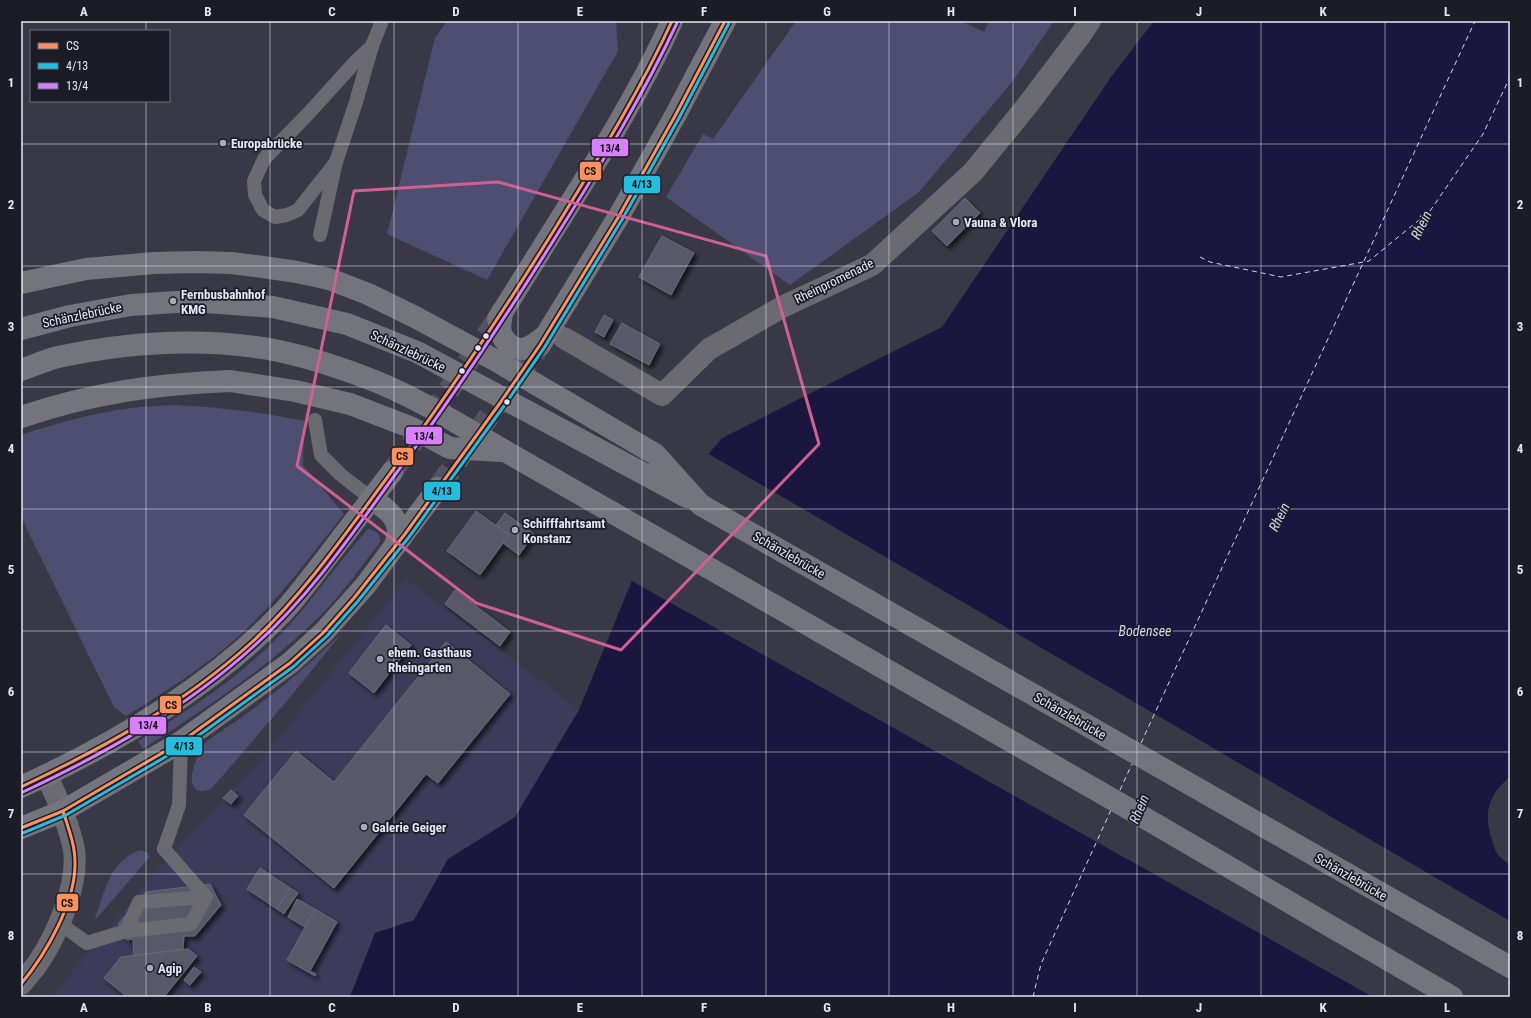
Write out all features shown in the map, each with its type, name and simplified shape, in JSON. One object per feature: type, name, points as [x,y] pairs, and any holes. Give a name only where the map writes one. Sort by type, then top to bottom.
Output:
[{"type":"main road","points":[[672,21],[657,56],[628,109],[553,232],[500,315],[500,328],[505,341],[512,347],[522,349],[550,340],[676,116],[721,24]]},
{"type":"main road","points":[[21,283],[86,269],[154,263],[196,262],[263,266],[329,279],[368,294],[414,316],[493,359],[655,454],[701,505]]},
{"type":"main road","name":"Schänzlebrücke","points":[[21,329],[70,316],[131,305],[192,301],[273,307],[347,324],[417,352],[701,505],[1510,966]]},
{"type":"main road","points":[[21,370],[57,358],[134,345],[195,342],[257,347],[317,360],[368,378],[424,405],[505,451],[1131,810],[1452,997]]},
{"type":"main road","points":[[21,417],[89,398],[125,390],[181,383],[230,381],[295,391],[350,404],[410,427],[450,448],[505,451]]},
{"type":"main road","points":[[21,787],[46,776],[124,734],[173,703],[220,670],[283,612],[392,472]]},
{"type":"main road","points":[[21,828],[63,811],[181,742],[290,664],[323,633],[349,604],[438,488]]},
{"type":"main road","points":[[372,499],[387,510],[395,520],[398,529],[395,546]]},
{"type":"street","name":"Rheinpromenade","points":[[550,340],[662,395],[709,349],[784,306],[872,265],[973,172],[1026,107],[1090,21]]},
{"type":"street","points":[[21,984],[38,963],[59,923],[73,882],[75,864],[74,850],[63,811],[46,776]]},
{"type":"lane","points":[[320,235],[336,162],[356,102],[372,46],[382,21]]},
{"type":"lane","points":[[336,162],[298,210],[288,215],[275,217],[263,210],[255,195],[254,181],[264,159],[308,114],[347,69],[372,46]]},
{"type":"lane","points":[[315,420],[321,455],[340,475],[372,499]]},
{"type":"lane","points":[[181,742],[179,805],[164,849],[206,897]]},
{"type":"lane","points":[[59,923],[87,943],[126,931],[191,924],[206,897]]},
{"type":"lane","points":[[126,931],[139,902],[206,897]]},
{"type":"highlighted area","points":[[498,182],[766,256],[819,444],[621,650],[476,603],[297,466],[354,191]]},
{"type":"shaded area","points":[[447,21],[616,21],[618,51],[487,280],[387,234],[435,38]]},
{"type":"shaded area","points":[[796,21],[961,21],[984,32],[989,21],[1054,21],[1012,82],[919,192],[790,285],[666,197],[703,134],[713,139]]},
{"type":"shaded area","points":[[174,405],[239,410],[304,421],[303,465],[344,514],[280,593],[238,637],[212,659],[184,679],[126,716],[114,707],[21,517],[21,435],[62,423],[117,410],[136,407]]},
{"type":"shaded area","points":[[368,529],[377,533],[380,537],[380,542],[344,589],[321,615],[280,653],[258,670],[213,703],[143,749],[138,741],[196,704],[250,664],[267,648],[316,594],[346,554]]},
{"type":"shaded area","points":[[406,579],[579,710],[515,817],[448,859],[414,920],[375,933],[350,997],[51,997],[159,868],[259,763]]},
{"type":"shaded area","points":[[342,633],[287,701],[213,787],[204,791],[195,789],[192,782],[192,773],[198,756],[206,742],[276,691]]},
{"type":"shaded area","points":[[141,850],[148,853],[149,858],[96,919],[95,918],[106,887],[115,869],[131,854]]},
{"type":"water","name":"Bodensee","points":[[1154,21],[1510,21],[1510,777],[1497,790],[1492,798],[1489,806],[1488,822],[1489,831],[1498,855],[1510,865],[1510,942],[1496,997],[350,997],[375,933],[414,920],[448,859],[515,817],[579,710],[660,512],[722,438],[942,327],[1111,77]]},
{"type":"pier","points":[[707,453],[1510,921],[1510,950],[1498,997],[1373,997],[630,580],[659,511]]},
{"type":"building","name":"Vauna & Vlora","points":[[965,198],[980,213],[947,246],[932,231]]},
{"type":"building","points":[[662,236],[694,253],[671,295],[639,277]]},
{"type":"building","points":[[604,315],[613,320],[604,337],[595,332]]},
{"type":"building","points":[[622,323],[660,344],[649,365],[610,344]]},
{"type":"building","name":"Schifffahrtsamt Konstanz","points":[[476,511],[509,535],[480,575],[447,551]]},
{"type":"building","name":"Schifffahrtsamt Konstanz","points":[[505,513],[534,534],[519,555],[503,543],[509,535],[496,525]]},
{"type":"building","points":[[455,590],[510,632],[500,646],[445,604]]},
{"type":"building","name":"ehem. Gasthaus Rheingarten","points":[[386,625],[411,645],[374,693],[349,673]]},
{"type":"building","points":[[446,642],[510,694],[438,783],[426,774],[334,888],[244,815],[296,751],[334,782]]},
{"type":"building","points":[[231,790],[238,796],[231,804],[223,798]]},
{"type":"building","points":[[260,868],[290,888],[277,909],[247,889]]},
{"type":"building","points":[[210,884],[221,905],[195,936],[184,936],[183,949],[134,956],[133,939],[127,940],[118,924],[146,892]]},
{"type":"building","points":[[290,888],[298,893],[284,914],[277,909]]},
{"type":"building","points":[[297,899],[315,909],[305,927],[288,917]]},
{"type":"building","points":[[315,909],[337,922],[310,971],[316,974],[315,976],[287,960]]},
{"type":"building","name":"Agip","points":[[188,949],[197,956],[164,997],[127,997],[104,978],[121,957]]},
{"type":"building","points":[[194,967],[201,972],[190,985],[184,980]]},
{"type":"ferry route","points":[[1141,743],[1475,21]]},
{"type":"ferry route","points":[[1200,257],[1210,262],[1281,277],[1369,261],[1430,211],[1483,134],[1510,77]]},
{"type":"ferry route","points":[[1120,790],[1132,764]]},
{"type":"ferry route","points":[[1033,997],[1041,964],[1111,810]]},
{"type":"tunnel","points":[[392,472],[498,319]]},
{"type":"tunnel","points":[[438,488],[540,345]]},
{"type":"transit line","name":"CS","points":[[21,787],[82,757],[171,705],[199,685],[252,642],[307,583],[411,445],[454,384],[516,290],[617,126],[646,74],[672,21]]},
{"type":"transit line","name":"CS","points":[[21,828],[63,811],[181,742],[290,663],[323,633],[354,598],[405,534],[540,345],[619,216],[675,116],[725,21]]},
{"type":"transit line","name":"13/4","points":[[23,792],[115,745],[144,728],[201,689],[254,646],[274,627],[328,566],[458,387],[499,325],[607,154],[664,50],[677,23]]},
{"type":"transit line","name":"4/13","points":[[23,833],[66,815],[184,746],[293,667],[327,636],[358,601],[409,537],[544,348],[623,218],[679,118],[729,23]]},
{"type":"transit line","name":"CS","points":[[21,984],[31,972],[58,927],[70,894],[74,877],[75,856],[71,836],[63,811]]},
{"type":"place","name":"Europabrücke","points":[[223,143]]},
{"type":"place","name":"Vauna & Vlora","points":[[956,222]]},
{"type":"place","name":"Fernbusbahnhof KMG","points":[[173,301]]},
{"type":"place","name":"Schifffahrtsamt Konstanz","points":[[515,530]]},
{"type":"place","name":"ehem. Gasthaus Rheingarten","points":[[380,659]]},
{"type":"place","name":"Galerie Geiger","points":[[364,827]]},
{"type":"place","name":"Agip","points":[[150,968]]},
{"type":"water label","name":"Rhein","points":[[1421,225]]},
{"type":"water label","name":"Rhein","points":[[1279,517]]},
{"type":"water label","name":"Rhein","points":[[1139,809]]}]
